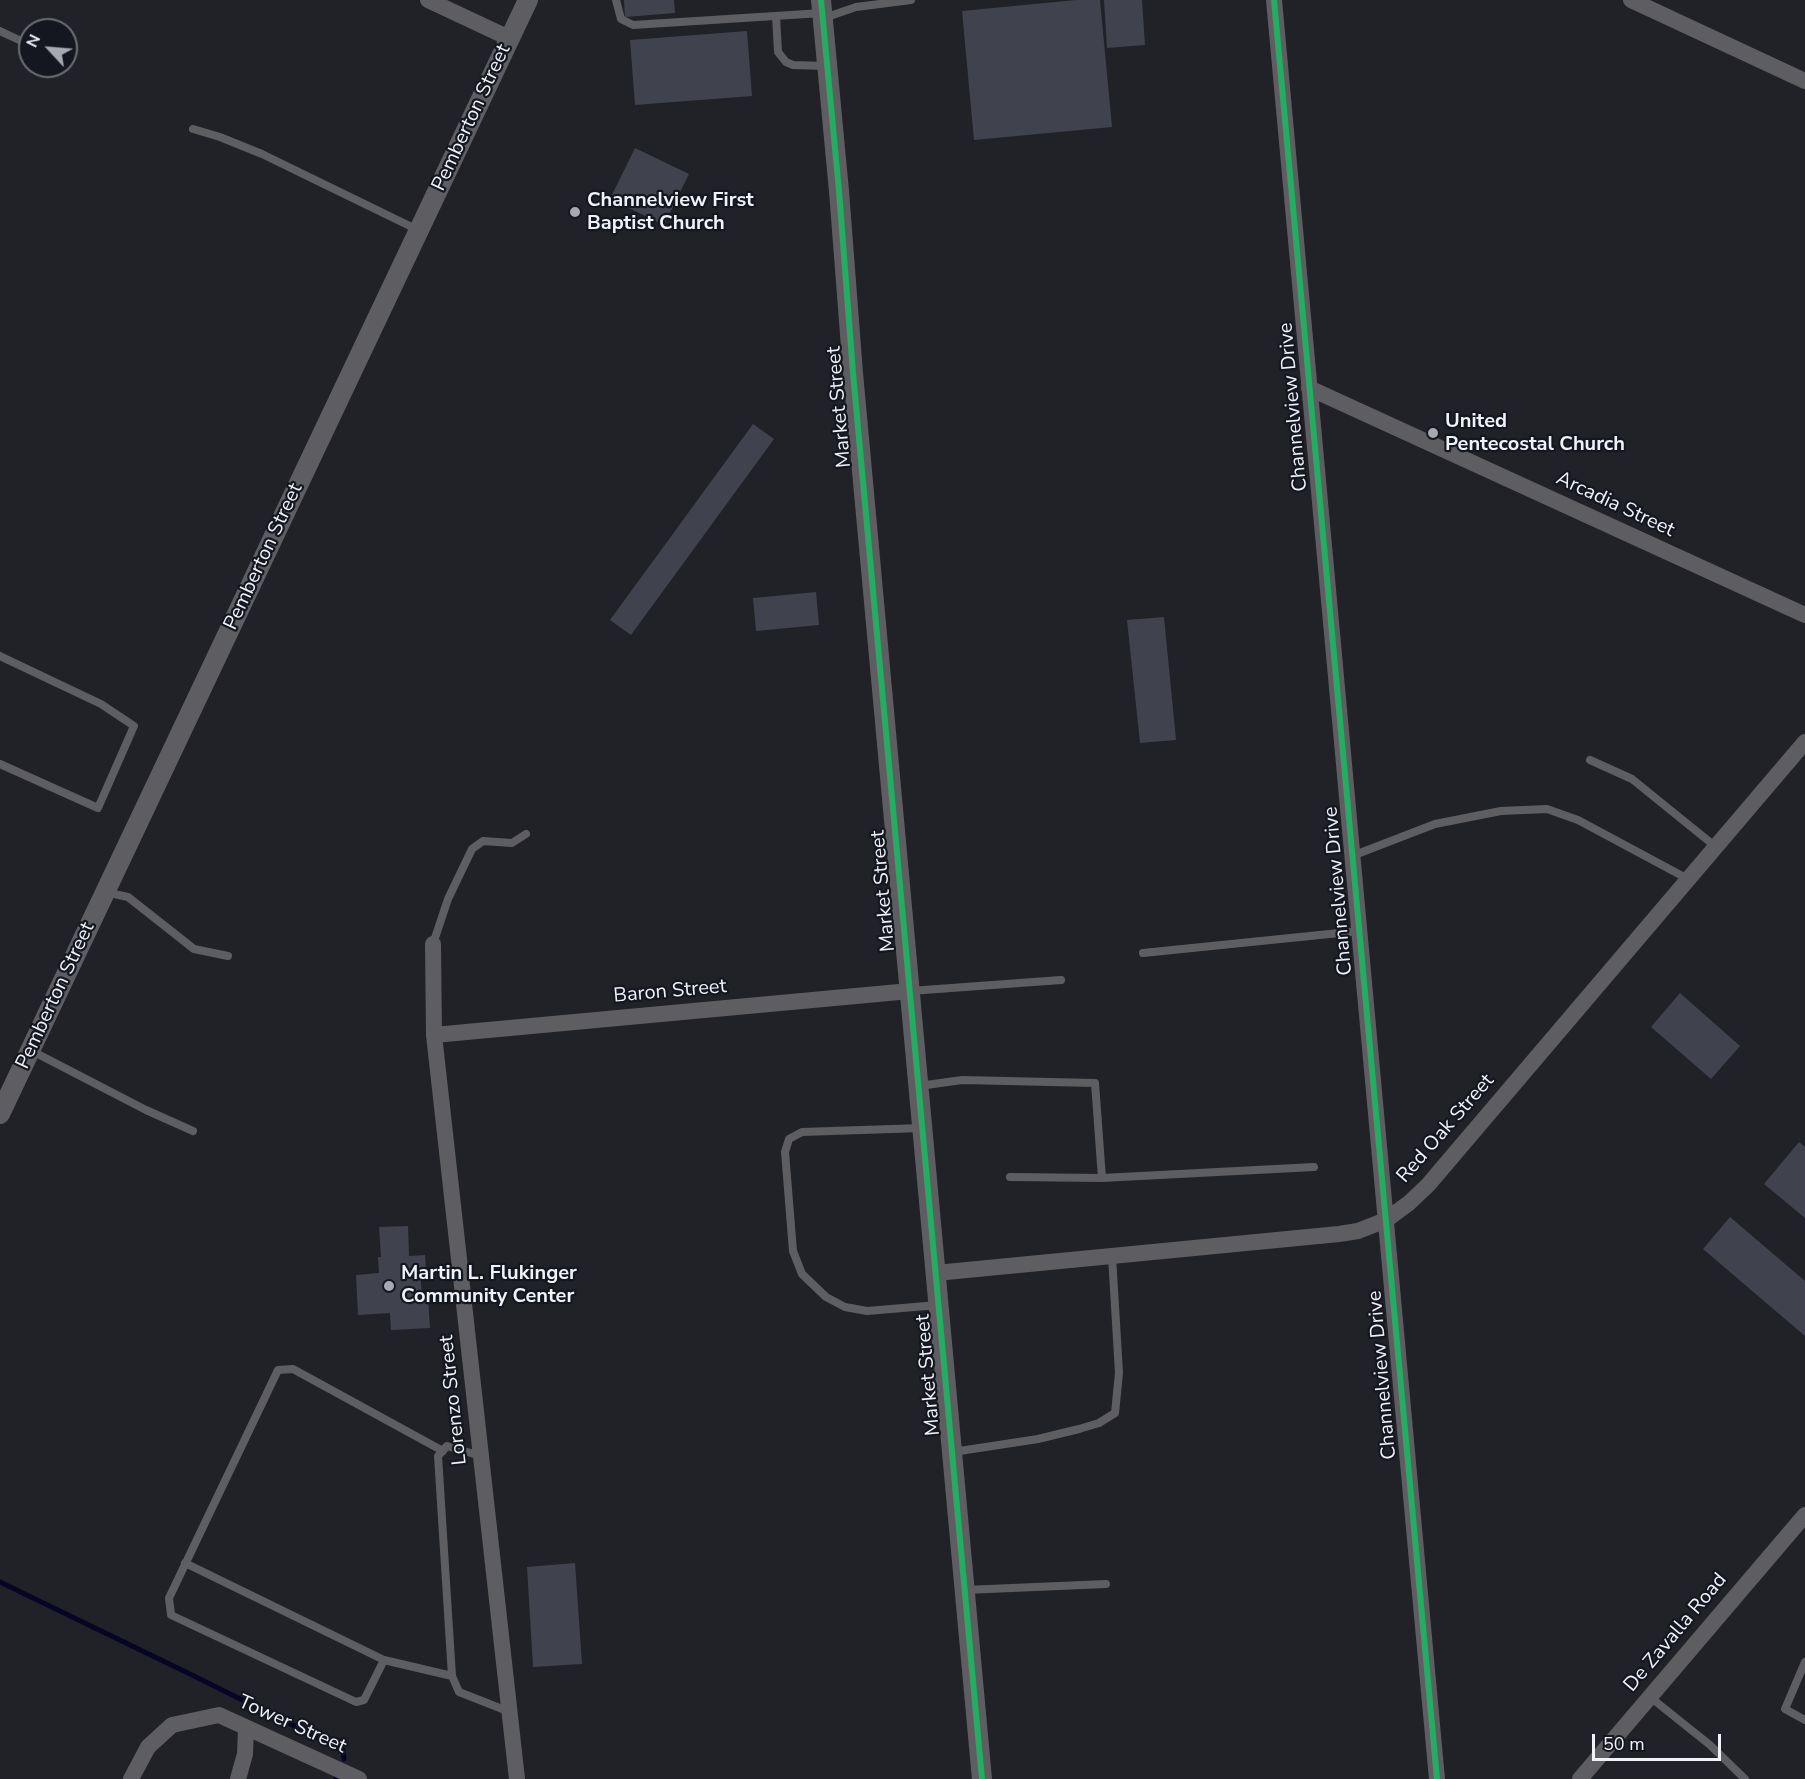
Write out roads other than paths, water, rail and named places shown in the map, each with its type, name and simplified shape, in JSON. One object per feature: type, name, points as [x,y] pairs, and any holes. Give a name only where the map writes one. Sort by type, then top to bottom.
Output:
[{"type":"street","points":[[428,0],[509,38]]},
{"type":"street","name":"Pemberton Street","points":[[0,1114],[528,0]]},
{"type":"street","name":"Channelview Drive","points":[[1274,0],[1437,1779]]},
{"type":"street","points":[[1631,0],[1805,81]]},
{"type":"street","name":"Market Street","points":[[822,7],[982,1779]]},
{"type":"street","name":"Arcadia Street","points":[[1309,388],[1805,615]]},
{"type":"street","name":"Red Oak Street","points":[[936,1274],[1339,1234],[1386,1220],[1428,1185],[1805,742]]},
{"type":"street","name":"Lorenzo Street","points":[[433,944],[434,1035],[517,1779]]},
{"type":"street","name":"Baron Street","points":[[434,1035],[910,991]]},
{"type":"street","name":"De Zavalla Road","points":[[1580,1779],[1805,1515]]},
{"type":"street","name":"Tower Street","points":[[131,1779],[148,1747],[172,1725],[219,1715],[359,1779]]},
{"type":"street","points":[[238,1779],[245,1754],[246,1728]]},
{"type":"lane","points":[[616,0],[621,19],[633,26],[776,16],[822,7],[856,7],[911,0]]},
{"type":"lane","points":[[776,16],[778,52],[786,62],[793,65],[827,66]]},
{"type":"lane","points":[[0,31],[18,39]]},
{"type":"lane","points":[[193,129],[262,154],[418,231]]},
{"type":"lane","points":[[0,656],[101,704],[134,726],[98,808],[0,764]]},
{"type":"lane","points":[[1590,760],[1632,780],[1716,846]]},
{"type":"lane","points":[[1352,856],[1435,824],[1501,811],[1547,809],[1578,820],[1688,879]]},
{"type":"lane","points":[[433,944],[448,899],[472,849],[483,841],[512,843],[526,834]]},
{"type":"lane","points":[[105,892],[128,897],[194,949],[228,956]]},
{"type":"lane","points":[[1143,953],[1359,931]]},
{"type":"lane","points":[[910,991],[1061,980]]},
{"type":"lane","points":[[30,1050],[146,1110],[193,1131]]},
{"type":"lane","points":[[919,1086],[962,1080],[1095,1083],[1102,1178]]},
{"type":"lane","points":[[922,1128],[802,1132],[789,1139],[785,1152],[793,1251],[802,1274],[826,1297],[845,1306],[867,1311],[939,1305]]},
{"type":"lane","points":[[1010,1177],[1102,1178],[1314,1167]]},
{"type":"lane","points":[[952,1452],[1038,1439],[1099,1423],[1115,1413],[1119,1373],[1112,1256]]},
{"type":"lane","points":[[384,1660],[364,1700],[356,1702],[171,1615],[169,1598],[278,1370],[293,1369],[442,1451]]},
{"type":"lane","points":[[481,1456],[447,1446],[438,1456],[452,1676],[459,1692],[510,1713]]},
{"type":"lane","points":[[185,1563],[384,1660],[452,1676]]},
{"type":"lane","points":[[965,1590],[1106,1584]]},
{"type":"lane","points":[[1805,1662],[1785,1709],[1805,1720]]},
{"type":"lane","points":[[1650,1697],[1710,1745],[1745,1779]]},
{"type":"waterway","points":[[0,1582],[343,1750],[344,1759]]},
{"type":"place","name":"Channelview First Baptist Church","points":[[575,212]]},
{"type":"place","name":"United Pentecostal Church","points":[[1433,433]]},
{"type":"place","name":"Martin L. Flukinger Community Center","points":[[389,1286]]}]
